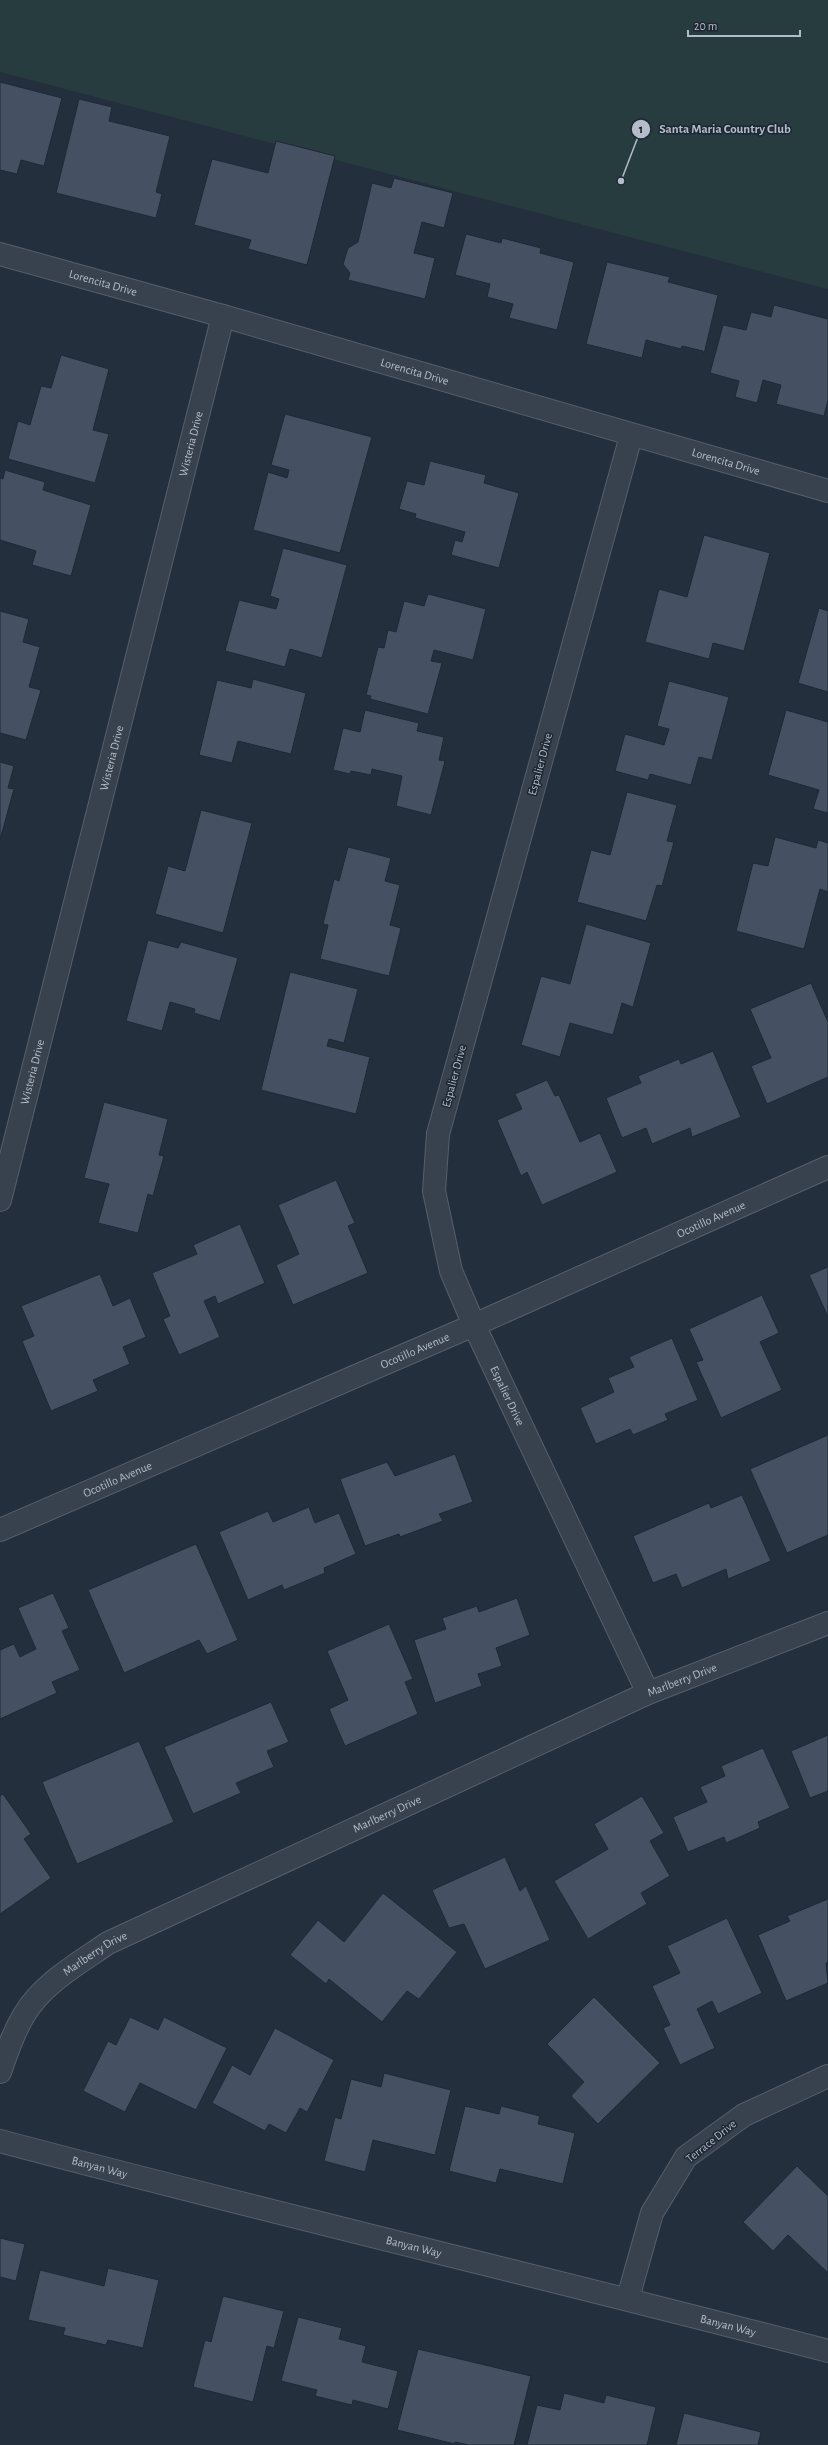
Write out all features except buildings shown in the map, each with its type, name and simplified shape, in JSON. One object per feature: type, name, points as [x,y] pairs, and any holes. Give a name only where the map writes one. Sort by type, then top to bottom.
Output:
[{"type":"street","name":"Lorencita Drive","points":[[0,254],[223,316],[631,436],[828,491]]},
{"type":"street","name":"Wisteria Drive","points":[[0,1200],[223,316]]},
{"type":"street","name":"Espalier Drive","points":[[631,436],[438,1134],[434,1191],[451,1271],[474,1325],[648,1693]]},
{"type":"street","name":"Ocotillo Avenue","points":[[0,1530],[474,1325],[828,1167]]},
{"type":"street","name":"Marlberry Drive","points":[[0,2072],[9,2044],[25,2014],[51,1984],[108,1943],[648,1693],[828,1623]]},
{"type":"street","name":"Terrace Drive","points":[[628,2298],[652,2213],[686,2157],[744,2115],[828,2076]]},
{"type":"street","name":"Banyan Way","points":[[0,2141],[226,2201],[628,2298],[828,2351]]},
{"type":"green space","points":[[0,0],[828,0],[828,289],[0,72]]},
{"type":"place","name":"Santa Maria Country Club","points":[[621,181]]}]
